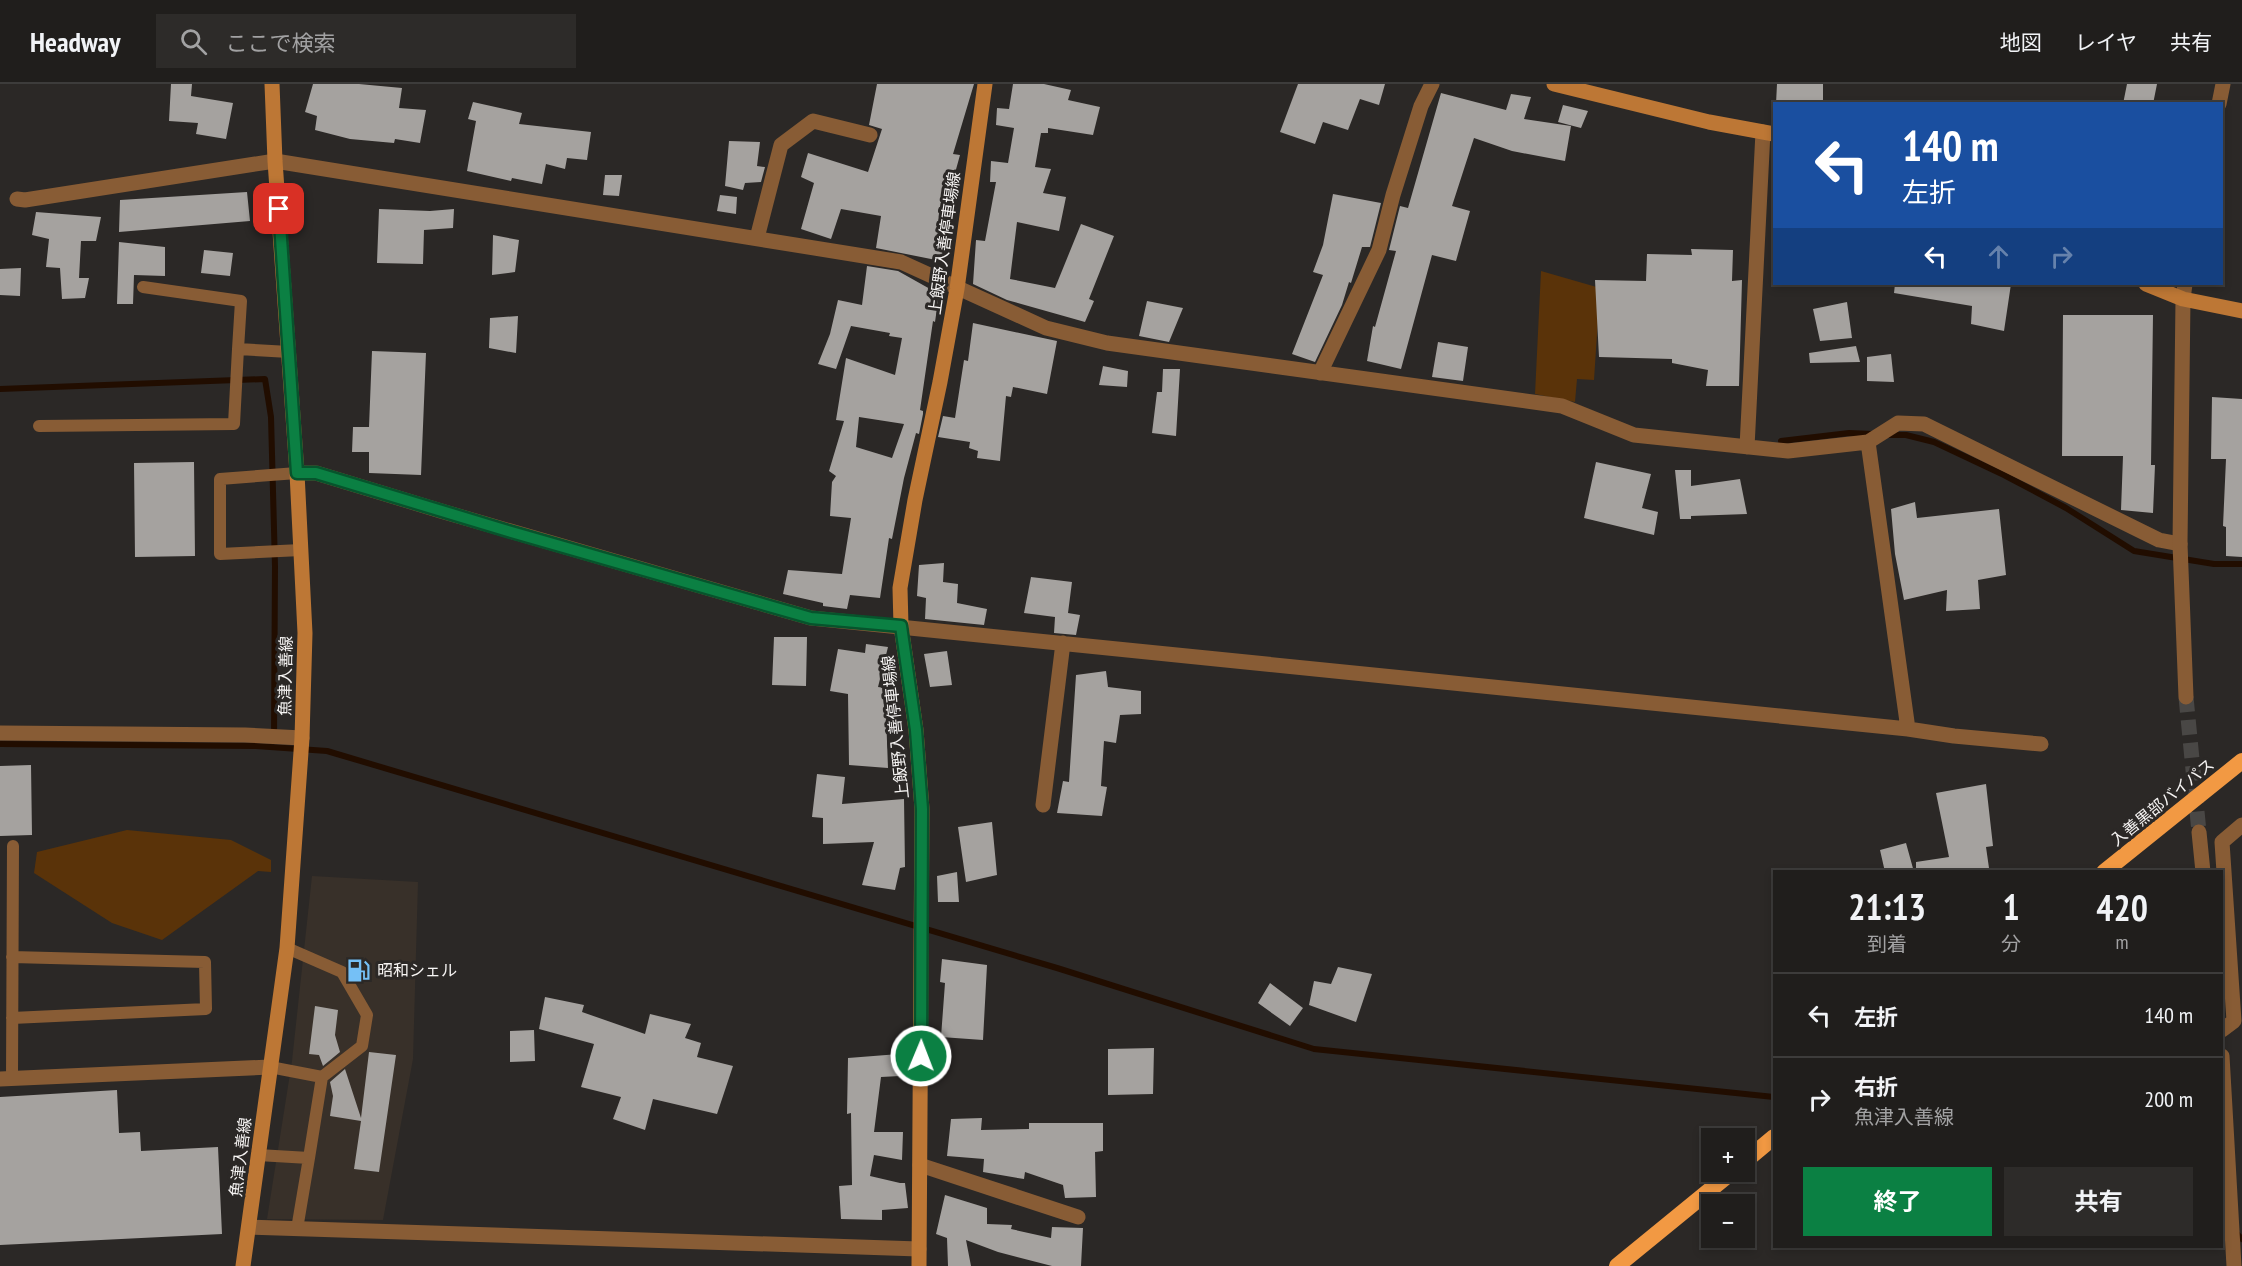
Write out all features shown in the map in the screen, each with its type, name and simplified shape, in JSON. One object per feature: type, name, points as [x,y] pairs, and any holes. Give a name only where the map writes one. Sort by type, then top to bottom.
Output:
[{"type":"highway","name":"入善黒部バイパス","points":[[2106,870],[2242,761]]},
{"type":"highway","points":[[1755,1153],[1773,1138]]},
{"type":"highway","points":[[1617,1266],[1720,1182]]},
{"type":"main road","name":"魚津入善線","points":[[243,1266],[287,948],[302,738],[305,633],[272,84]]},
{"type":"main road","name":"上飯野入善停車場線","points":[[919,1266],[922,809],[916,730],[901,626],[900,588],[957,289],[985,84]]},
{"type":"main road","points":[[1554,84],[1709,122],[1769,133]]},
{"type":"main road","points":[[2151,285],[2184,291],[2242,311]]},
{"type":"street","points":[[1320,373],[1379,249],[1421,106],[1432,84]]},
{"type":"street","points":[[2219,102],[2223,84]]},
{"type":"street","points":[[757,238],[781,145],[813,121],[870,135]]},
{"type":"street","points":[[1747,447],[1769,133]]},
{"type":"street","points":[[17,199],[25,200],[275,161],[901,262],[1046,328],[1107,343],[1562,406],[1634,435],[1788,451],[1868,442],[1898,423],[1924,424],[2159,540],[2180,544]]},
{"type":"street","points":[[2184,291],[2180,544],[2186,697]]},
{"type":"street","points":[[1868,442],[1908,729]]},
{"type":"street","points":[[297,473],[316,473],[811,618],[2041,744]]},
{"type":"street","points":[[1042,805],[1063,643]]},
{"type":"street","points":[[0,734],[245,735],[302,738]]},
{"type":"street","points":[[2223,1029],[2235,1021],[2222,842],[2242,825]]},
{"type":"street","points":[[2199,832],[2203,870]]},
{"type":"street","points":[[6,1078],[270,1067]]},
{"type":"street","points":[[2223,1074],[2234,1266]]},
{"type":"street","points":[[920,1165],[1078,1217]]},
{"type":"street","points":[[249,1227],[919,1249]]},
{"type":"lane","points":[[39,426],[234,424],[241,301],[143,287]]},
{"type":"lane","points":[[238,349],[289,352]]},
{"type":"lane","points":[[297,473],[220,478],[220,555],[301,550]]},
{"type":"lane","points":[[6,1078],[12,1017],[13,846]]},
{"type":"lane","points":[[287,948],[342,972],[367,1015],[362,1047],[322,1077],[297,1229]]},
{"type":"lane","points":[[12,957],[205,962],[206,1009],[12,1017]]},
{"type":"lane","points":[[270,1067],[322,1077]]},
{"type":"lane","points":[[258,1155],[309,1158]]},
{"type":"shaded area","points":[[1541,271],[1600,288],[1594,380],[1577,379],[1575,402],[1535,394]]},
{"type":"shaded area","points":[[127,830],[231,840],[271,860],[271,872],[258,871],[162,940],[112,923],[34,873],[37,852]]},
{"type":"shaded area","name":"昭和シェル","points":[[312,876],[418,882],[413,1059],[383,1220],[267,1219],[292,1061]]},
{"type":"building","points":[[171,84],[192,84],[191,96],[233,103],[226,139],[196,134],[198,123],[169,121]]},
{"type":"building","points":[[313,84],[359,84],[402,88],[399,108],[426,110],[420,143],[395,139],[394,143],[350,139],[315,130],[317,116],[305,112]]},
{"type":"building","points":[[877,84],[974,84],[953,154],[960,155],[947,202],[952,203],[941,261],[876,248],[881,216],[841,209],[831,239],[801,229],[814,183],[801,177],[808,153],[868,172],[882,129],[869,125]]},
{"type":"building","points":[[1013,84],[1044,84],[1071,90],[1068,100],[1100,107],[1093,135],[1048,128],[1048,133],[1041,133],[1035,167],[1051,169],[1043,193],[1066,197],[1059,231],[1017,222],[1010,279],[1055,288],[1081,224],[1114,236],[1089,299],[1094,301],[1085,322],[1007,300],[973,284],[976,240],[985,241],[996,182],[990,182],[991,161],[1008,163],[1014,128],[996,125],[997,108],[1009,109]]},
{"type":"building","points":[[1298,84],[1385,84],[1379,105],[1360,99],[1348,130],[1323,122],[1315,144],[1280,132]]},
{"type":"building","points":[[1777,84],[1823,84],[1823,102],[1776,102]]},
{"type":"building","points":[[2127,84],[2157,84],[2153,102],[2123,102]]},
{"type":"building","points":[[1441,93],[1506,110],[1511,94],[1531,97],[1524,119],[1571,126],[1565,161],[1512,151],[1474,138],[1452,206],[1470,211],[1456,261],[1432,255],[1401,369],[1367,361],[1373,326],[1375,327],[1396,251],[1389,250],[1400,206],[1408,208]]},
{"type":"building","points":[[473,102],[522,113],[519,124],[591,132],[587,160],[567,158],[565,169],[546,164],[542,184],[512,178],[511,181],[467,171],[476,121],[468,119]]},
{"type":"building","points":[[1563,105],[1588,111],[1581,128],[1558,122]]},
{"type":"building","points":[[729,141],[760,142],[757,166],[765,167],[761,182],[745,183],[743,190],[725,186]]},
{"type":"building","points":[[605,175],[622,175],[619,196],[603,195]]},
{"type":"building","points":[[247,192],[250,221],[119,232],[120,200]]},
{"type":"building","points":[[1333,194],[1381,203],[1370,247],[1362,247],[1351,283],[1349,282],[1342,305],[1315,362],[1292,354],[1323,275],[1313,272],[1323,245]]},
{"type":"building","points":[[720,195],[737,197],[736,214],[717,211]]},
{"type":"building","points":[[379,209],[430,211],[454,209],[453,228],[424,230],[423,264],[377,263]]},
{"type":"building","points":[[36,212],[101,217],[96,241],[81,241],[79,278],[89,278],[85,298],[62,299],[60,268],[46,267],[49,239],[32,235]]},
{"type":"building","points":[[493,235],[519,240],[515,272],[492,275]]},
{"type":"building","points":[[119,242],[165,247],[165,276],[134,275],[133,304],[117,304]]},
{"type":"building","points":[[1691,249],[1733,250],[1732,281],[1742,280],[1739,386],[1706,386],[1708,370],[1672,363],[1672,359],[1599,357],[1595,280],[1646,281],[1647,254],[1692,255]]},
{"type":"building","points":[[204,250],[233,253],[230,276],[201,273]]},
{"type":"building","points":[[867,266],[898,271],[939,294],[920,410],[923,414],[919,434],[916,433],[904,478],[892,539],[889,538],[880,598],[850,595],[847,609],[823,606],[823,603],[783,594],[788,570],[842,574],[851,518],[830,516],[832,482],[836,476],[829,471],[844,421],[836,420],[846,358],[895,375],[902,338],[889,336],[890,333],[851,326],[836,369],[818,364],[830,334],[838,300],[862,305]],"holes":[[[859,417],[904,424],[892,458],[856,447]]]},
{"type":"building","points":[[21,268],[20,296],[0,295],[0,269]]},
{"type":"building","points":[[1895,285],[2011,285],[2004,331],[1971,324],[1972,306],[1894,293]]},
{"type":"building","points":[[1147,301],[1183,308],[1169,342],[1139,336]]},
{"type":"building","points":[[1847,302],[1852,338],[1820,341],[1813,309]]},
{"type":"building","points":[[2063,315],[2153,315],[2151,465],[2155,465],[2153,513],[2121,510],[2123,456],[2062,456]]},
{"type":"building","points":[[518,316],[516,353],[489,348],[490,318]]},
{"type":"building","points":[[973,323],[1057,341],[1047,394],[1013,387],[1011,397],[1006,396],[1000,461],[977,458],[978,451],[969,448],[970,442],[938,437],[943,416],[955,418],[964,360],[968,361]]},
{"type":"building","points":[[1438,342],[1468,347],[1463,381],[1432,377]]},
{"type":"building","points":[[1856,346],[1860,362],[1810,363],[1809,353]]},
{"type":"building","points":[[372,351],[426,353],[421,475],[369,473],[369,452],[352,452],[353,427],[369,427]]},
{"type":"building","points":[[1891,354],[1894,382],[1867,381],[1867,357]]},
{"type":"building","points":[[1103,366],[1128,371],[1127,387],[1099,385]]},
{"type":"building","points":[[1163,369],[1180,369],[1176,436],[1152,433],[1157,392],[1162,392]]},
{"type":"building","points":[[2212,397],[2242,399],[2242,557],[2226,556],[2226,527],[2223,526],[2226,459],[2211,459]]},
{"type":"building","points":[[194,462],[195,556],[135,557],[134,463]]},
{"type":"building","points":[[1596,462],[1651,474],[1642,508],[1658,512],[1654,535],[1584,518]]},
{"type":"building","points":[[1675,470],[1691,470],[1691,486],[1740,479],[1747,514],[1691,516],[1691,519],[1680,519]]},
{"type":"building","points":[[1915,502],[1917,518],[1999,509],[2006,575],[1978,580],[1980,609],[1946,611],[1947,590],[1904,600],[1895,554],[1891,509]]},
{"type":"building","points":[[944,563],[943,582],[958,584],[957,603],[987,609],[984,625],[925,619],[926,598],[917,596],[919,565]]},
{"type":"building","points":[[1031,577],[1072,582],[1068,613],[1080,615],[1076,635],[1054,633],[1055,617],[1024,613]]},
{"type":"building","points":[[774,637],[807,637],[806,686],[772,685]]},
{"type":"building","points":[[866,644],[888,647],[878,687],[885,688],[888,768],[849,765],[848,694],[830,691],[838,649],[865,653]]},
{"type":"building","points":[[947,651],[952,685],[930,687],[924,654]]},
{"type":"building","points":[[1106,671],[1108,687],[1141,691],[1141,714],[1120,715],[1116,743],[1104,741],[1101,786],[1107,787],[1102,816],[1057,813],[1063,781],[1069,782],[1076,675]]},
{"type":"building","points":[[31,765],[32,835],[0,836],[0,766]]},
{"type":"building","points":[[817,774],[845,777],[842,804],[904,799],[905,867],[900,868],[895,890],[862,885],[874,842],[823,844],[823,818],[812,817]]},
{"type":"building","points":[[1986,784],[1993,846],[1986,847],[1989,868],[1916,870],[1916,862],[1949,857],[1936,793]]},
{"type":"building","points":[[992,822],[997,875],[966,882],[958,827]]},
{"type":"building","points":[[1906,843],[1913,870],[1885,870],[1880,850]]},
{"type":"building","points":[[957,872],[959,902],[938,902],[937,876]]},
{"type":"building","points":[[942,959],[987,965],[983,1040],[941,1037],[945,983],[940,982]]},
{"type":"building","points":[[1338,967],[1372,974],[1356,1022],[1309,1005],[1314,981],[1331,984]]},
{"type":"building","points":[[1270,983],[1303,1008],[1290,1026],[1258,1003]]},
{"type":"building","points":[[545,997],[584,1005],[582,1012],[645,1034],[650,1014],[691,1024],[685,1038],[701,1043],[697,1057],[733,1066],[717,1114],[653,1099],[645,1130],[613,1119],[621,1097],[581,1087],[594,1044],[539,1029]]},
{"type":"building","points":[[315,1006],[338,1010],[335,1035],[340,1052],[323,1066],[319,1055],[309,1054]]},
{"type":"building","points":[[534,1030],[535,1061],[510,1062],[510,1031]]},
{"type":"building","points":[[1154,1048],[1153,1094],[1108,1095],[1108,1049]]},
{"type":"building","points":[[369,1052],[396,1055],[379,1172],[354,1169],[361,1121],[330,1116],[333,1096],[330,1082],[345,1069],[361,1118]]},
{"type":"building","points":[[899,1054],[900,1076],[881,1077],[874,1132],[903,1132],[902,1160],[874,1155],[870,1176],[905,1183],[908,1208],[882,1210],[882,1220],[841,1219],[839,1186],[852,1185],[851,1113],[847,1114],[848,1058]]},
{"type":"building","points":[[117,1090],[119,1133],[140,1132],[141,1151],[218,1147],[222,1234],[0,1245],[0,1097]]},
{"type":"building","points":[[982,1118],[981,1130],[1029,1129],[1029,1123],[1103,1123],[1103,1151],[1095,1152],[1096,1197],[1065,1198],[1063,1185],[1025,1172],[1024,1179],[983,1172],[984,1159],[947,1156],[951,1119]]},
{"type":"building","points":[[945,1195],[987,1208],[987,1224],[1012,1225],[1011,1229],[1051,1238],[1052,1227],[1083,1228],[1081,1266],[1052,1266],[998,1252],[966,1240],[971,1266],[948,1266],[947,1238],[936,1234]]},
{"type":"waterway","points":[[0,389],[265,379],[271,417],[275,566],[274,737]]},
{"type":"waterway","points":[[1781,441],[1849,433],[1873,434]]},
{"type":"waterway","points":[[1886,435],[1906,435],[1934,442],[2066,508],[2134,551],[2214,564],[2242,564]]},
{"type":"waterway","points":[[0,744],[256,746],[327,751],[1057,968],[1314,1049],[1773,1097]]},
{"type":"waterway","points":[[2223,1221],[2242,1239]]},
{"type":"tunnel","points":[[2186,697],[2199,832]]},
{"type":"place","name":"昭和シェル","points":[[359,970]]},
{"type":"route","points":[[279,209],[297,473],[316,473],[441,512],[811,618],[901,626],[916,730],[922,809],[921,1056]]}]
